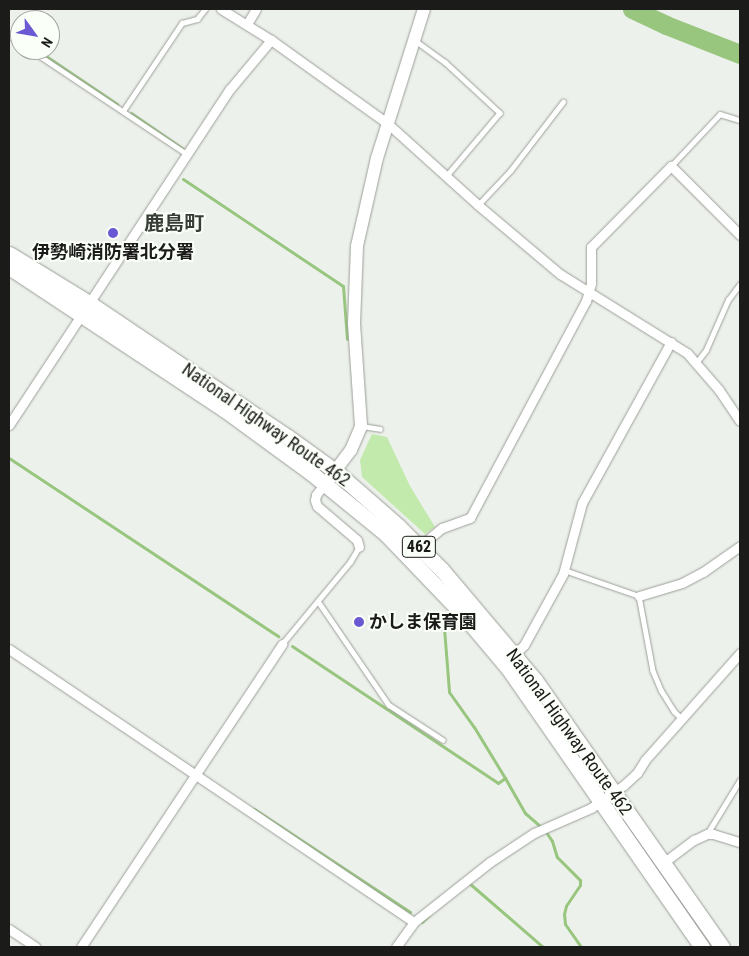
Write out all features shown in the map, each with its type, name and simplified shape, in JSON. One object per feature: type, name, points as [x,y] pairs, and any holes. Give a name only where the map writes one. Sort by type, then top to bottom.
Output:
[{"type":"highway","name":"National Highway Route 462","points":[[9,254],[325,483],[386,534],[459,610],[508,668],[600,803],[702,947]]},
{"type":"highway","name":"National Highway Route 462","points":[[9,267],[85,310],[335,471],[419,547],[541,687],[722,947]]},
{"type":"street","points":[[221,9],[271,40],[388,122],[478,205],[542,260],[589,292],[688,353],[720,390],[740,421]]},
{"type":"street","points":[[247,24],[256,9]]},
{"type":"street","points":[[359,547],[357,540],[317,506],[315,500],[316,495],[352,450],[361,426],[354,324],[355,268],[368,191],[424,9]]},
{"type":"street","points":[[9,425],[230,89],[271,40]]},
{"type":"street","points":[[419,547],[442,528],[470,518],[586,301],[589,292],[592,247],[671,166],[740,235]]},
{"type":"street","points":[[514,655],[524,645],[564,570],[582,502],[671,342]]},
{"type":"street","points":[[639,596],[682,583],[740,546]]},
{"type":"street","points":[[81,947],[282,644]]},
{"type":"street","points":[[9,649],[414,922]]},
{"type":"street","points":[[396,947],[414,922],[467,878],[525,838],[600,803],[614,793],[637,773],[645,760],[740,652]]},
{"type":"street","points":[[663,863],[706,834],[713,834],[740,842]]},
{"type":"street","points":[[9,929],[36,947]]},
{"type":"lane","points":[[123,111],[182,23],[197,19],[204,9]]},
{"type":"lane","points":[[413,40],[423,44],[445,62],[500,113],[447,176]]},
{"type":"lane","points":[[46,60],[187,154]]},
{"type":"lane","points":[[478,205],[510,171],[564,102]]},
{"type":"lane","points":[[671,166],[720,114],[740,120]]},
{"type":"lane","points":[[696,363],[706,350],[728,300],[740,284]]},
{"type":"lane","points":[[361,426],[380,429]]},
{"type":"lane","points":[[282,644],[356,554],[359,547]]},
{"type":"lane","points":[[564,570],[639,596],[653,671],[665,698],[674,712],[681,718]]},
{"type":"lane","points":[[318,601],[389,705],[443,740]]},
{"type":"lane","points":[[706,834],[740,780]]},
{"type":"green space","points":[[372,434],[387,437],[410,486],[435,527],[425,534],[362,477],[360,460]]},
{"type":"waterway","points":[[632,9],[666,25],[740,54]]},
{"type":"waterway","points":[[52,60],[117,104]]},
{"type":"waterway","points":[[131,113],[182,148]]},
{"type":"waterway","points":[[183,179],[343,286],[347,339]]},
{"type":"waterway","points":[[9,458],[278,636]]},
{"type":"waterway","points":[[443,615],[449,692],[474,727],[505,778]]},
{"type":"waterway","points":[[292,646],[498,783],[505,778],[525,813],[540,826]]},
{"type":"waterway","points":[[254,809],[410,912]]},
{"type":"waterway","points":[[546,832],[552,841],[557,857],[580,880],[580,885],[566,906],[564,914],[565,924],[581,947]]},
{"type":"waterway","points":[[469,883],[543,947]]},
{"type":"waterway","points":[[422,922],[429,915]]},
{"type":"place","name":"伊勢崎消防署北分署","points":[[113,233]]},
{"type":"place","name":"かしま保育園","points":[[359,622]]},
{"type":"district","name":"鹿島町","points":[[174,223]]}]
